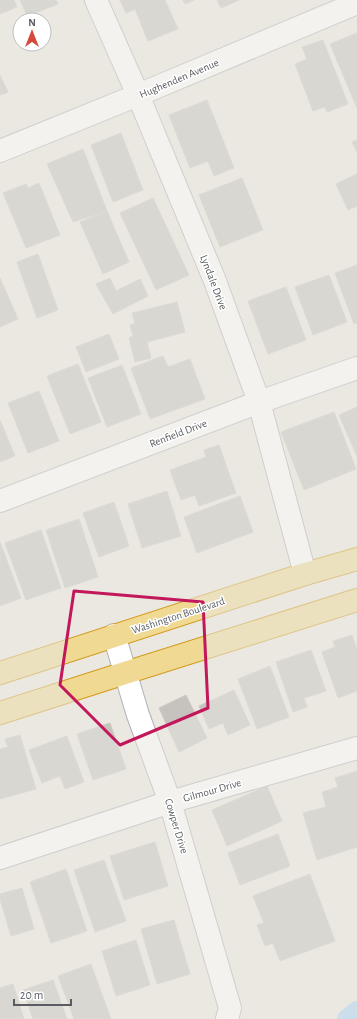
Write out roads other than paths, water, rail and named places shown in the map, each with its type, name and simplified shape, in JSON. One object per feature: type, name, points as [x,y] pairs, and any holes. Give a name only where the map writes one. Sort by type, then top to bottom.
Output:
[{"type":"highway","name":"Washington Boulevard","points":[[0,673],[305,574],[357,559]]},
{"type":"highway","points":[[0,714],[357,600]]},
{"type":"street","name":"Lyndale Drive","points":[[96,0],[138,95],[215,281],[259,402],[305,574]]},
{"type":"street","name":"Hughenden Avenue","points":[[0,151],[357,3]]},
{"type":"street","name":"Renfield Drive","points":[[0,500],[259,402],[357,368]]},
{"type":"street","name":"Cowper Drive","points":[[114,636],[138,715],[170,802],[230,1008],[227,1019]]},
{"type":"street","name":"Gilmour Drive","points":[[0,858],[170,802],[357,748]]},
{"type":"waterway","points":[[347,1019],[357,1011]]}]
